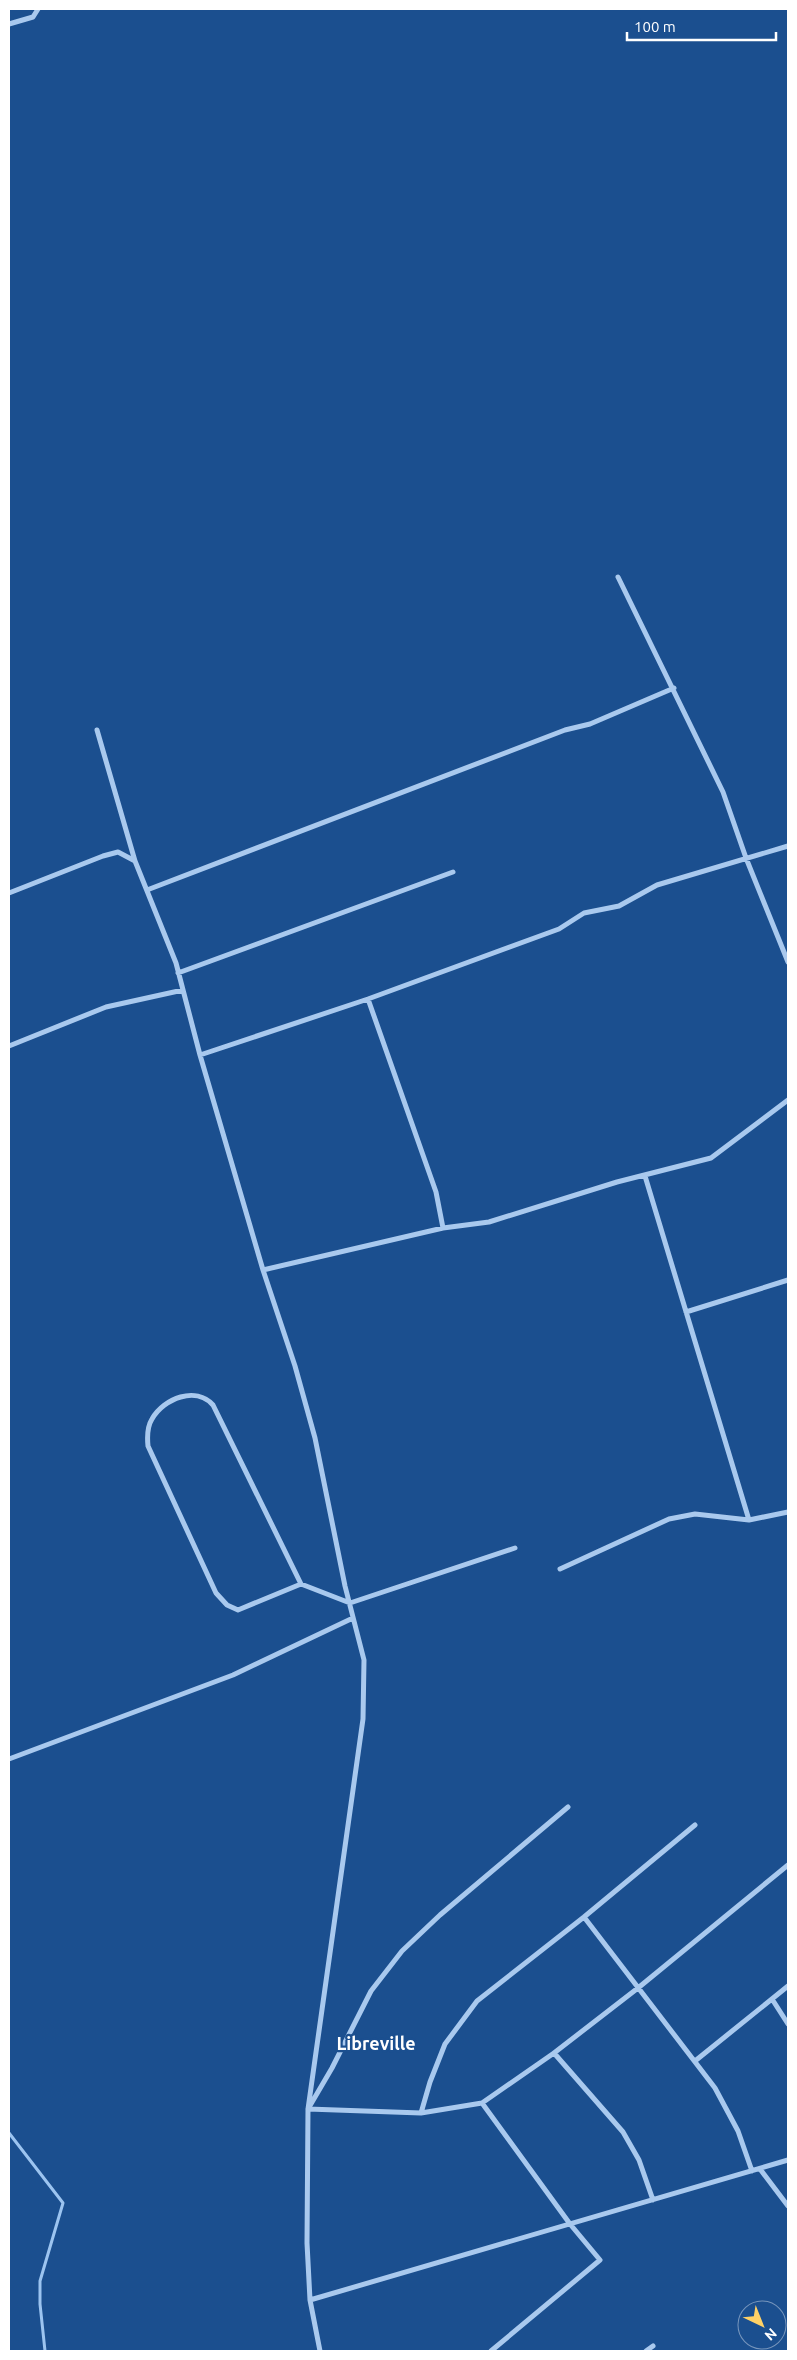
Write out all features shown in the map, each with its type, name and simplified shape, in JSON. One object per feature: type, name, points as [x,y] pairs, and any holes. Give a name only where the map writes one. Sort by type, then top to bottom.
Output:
[{"type":"street","points":[[9,24],[32,17],[38,9]]},
{"type":"street","points":[[618,577],[674,688],[723,792],[746,858],[786,949],[788,962]]},
{"type":"street","points":[[147,890],[556,734],[590,724],[674,688]]},
{"type":"street","points":[[97,730],[135,861],[178,973],[263,1270],[295,1366],[315,1438],[353,1618],[364,1660],[363,1718],[308,2109],[306,2168],[310,2300],[320,2351]]},
{"type":"street","points":[[200,1055],[368,999],[559,929],[584,913],[618,906],[657,885],[788,846]]},
{"type":"street","points":[[9,893],[103,856],[118,852],[135,861]]},
{"type":"street","points":[[178,973],[453,872]]},
{"type":"street","points":[[9,1046],[106,1007],[183,990]]},
{"type":"street","points":[[368,999],[436,1192],[443,1228]]},
{"type":"street","points":[[263,1270],[443,1228],[489,1222],[617,1182],[711,1158],[788,1100]]},
{"type":"street","points":[[645,1176],[749,1520]]},
{"type":"street","points":[[686,1312],[788,1280]]},
{"type":"street","points":[[301,1584],[238,1610],[227,1605],[216,1593],[148,1446],[147,1432],[157,1411],[179,1397],[192,1394],[207,1398],[213,1404],[301,1584],[350,1603],[515,1548]]},
{"type":"street","points":[[560,1569],[669,1519],[695,1514],[749,1520],[788,1512]]},
{"type":"street","points":[[9,1759],[233,1675],[353,1618]]},
{"type":"street","points":[[308,2109],[332,2068],[371,1991],[402,1952],[440,1915],[568,1808]]},
{"type":"street","points":[[421,2114],[430,2082],[445,2044],[476,2001],[584,1918],[696,1825]]},
{"type":"street","points":[[308,2109],[421,2114],[482,2103],[554,2053],[638,1988],[788,1865]]},
{"type":"street","points":[[584,1918],[695,2061],[728,2112],[738,2132],[752,2171]]},
{"type":"street","points":[[695,2061],[788,1986]]},
{"type":"street","points":[[772,1999],[788,2024]]},
{"type":"street","points":[[554,2053],[622,2132],[639,2160],[653,2200]]},
{"type":"street","points":[[482,2103],[570,2224],[600,2260],[491,2351]]},
{"type":"street","points":[[310,2300],[788,2160]]},
{"type":"street","points":[[760,2169],[788,2206]]},
{"type":"street","points":[[646,2351],[653,2346]]},
{"type":"waterway","points":[[9,2133],[63,2203],[40,2281],[40,2304],[45,2351]]},
{"type":"district","name":"Libreville","points":[[376,2044]]}]
